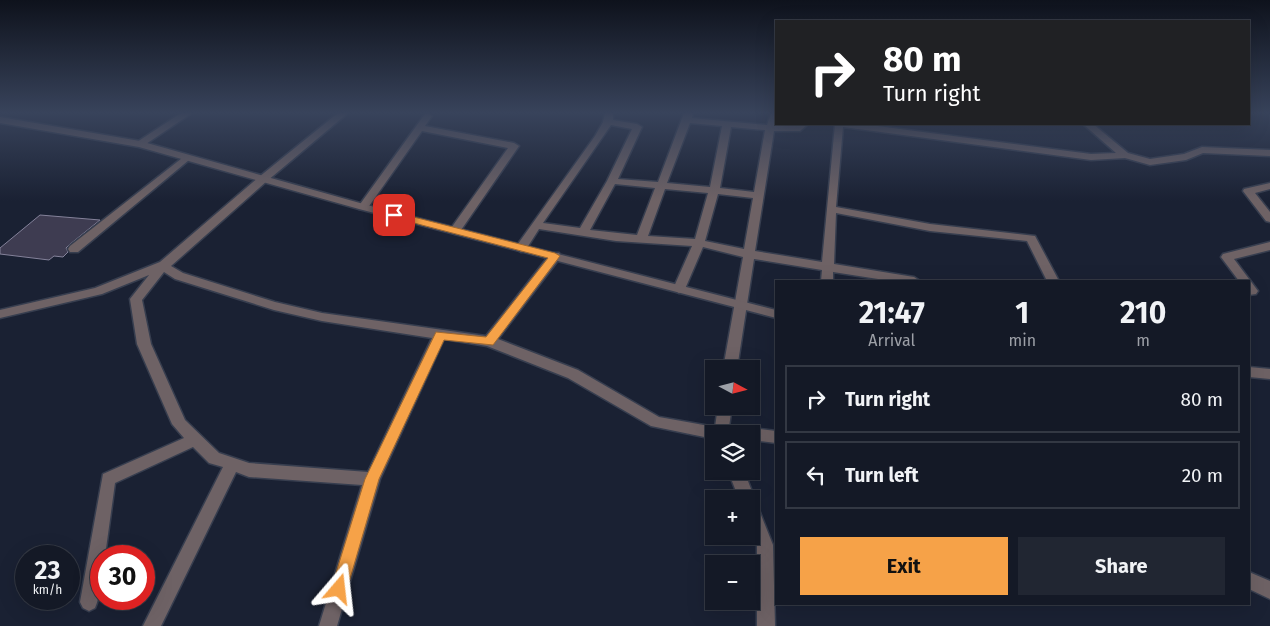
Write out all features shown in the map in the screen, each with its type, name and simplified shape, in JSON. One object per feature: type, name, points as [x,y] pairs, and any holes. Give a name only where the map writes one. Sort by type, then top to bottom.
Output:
[{"type":"street","points":[[130,142],[363,207],[775,314]]},
{"type":"street","points":[[308,142],[263,179],[164,266],[136,299],[144,344],[179,424],[214,458],[250,470],[372,479]]},
{"type":"street","points":[[363,207],[411,142]]},
{"type":"street","points":[[455,231],[514,146],[494,142]]},
{"type":"street","points":[[521,248],[558,197],[593,142]]},
{"type":"street","points":[[583,232],[612,181],[630,142]]},
{"type":"street","points":[[641,239],[678,142]]},
{"type":"street","points":[[679,289],[699,243],[714,191],[723,142]]},
{"type":"street","points":[[731,360],[739,304],[767,142]]},
{"type":"street","points":[[826,280],[837,142]]},
{"type":"street","points":[[976,142],[1091,157],[1125,156],[1150,162],[1186,157],[1202,150],[1270,153]]},
{"type":"street","points":[[1109,142],[1125,156]]},
{"type":"street","points":[[74,249],[186,158]]},
{"type":"street","points":[[612,181],[758,195]]},
{"type":"street","points":[[1270,186],[1248,191],[1270,220]]},
{"type":"street","points":[[831,209],[922,227],[994,236],[1031,238],[1052,280]]},
{"type":"street","points":[[536,225],[641,239],[699,243],[748,254],[908,280]]},
{"type":"street","points":[[1244,280],[1227,257],[1270,246]]},
{"type":"street","points":[[489,342],[555,256]]},
{"type":"street","points":[[0,314],[98,291],[164,266]]},
{"type":"street","points":[[164,266],[179,276],[274,306],[322,317],[489,342],[573,374],[656,422],[705,431]]},
{"type":"street","points":[[328,626],[372,479],[440,335]]},
{"type":"street","points":[[1250,372],[1270,374]]},
{"type":"street","points":[[760,435],[775,436]]},
{"type":"street","points":[[89,602],[108,480],[195,440]]},
{"type":"street","points":[[152,626],[232,464]]},
{"type":"street","points":[[760,532],[765,544],[766,626]]},
{"type":"street","points":[[1250,580],[1270,590]]},
{"type":"building","points":[[40,215],[100,220],[66,248],[68,252],[63,257],[54,256],[49,260],[0,254],[0,248]]},
{"type":"route","points":[[339,589],[372,479],[440,335],[489,342],[555,256],[394,215]]}]
